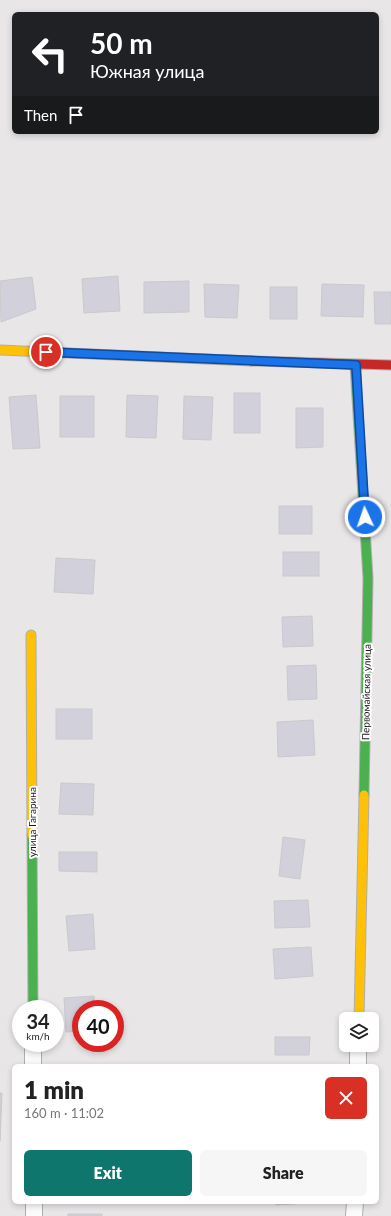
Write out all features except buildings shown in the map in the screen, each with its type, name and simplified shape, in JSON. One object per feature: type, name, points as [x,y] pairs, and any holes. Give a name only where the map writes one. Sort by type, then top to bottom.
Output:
[{"type":"street","points":[[0,350],[356,365],[391,365]]},
{"type":"street","name":"Первомайская улица","points":[[356,365],[368,578],[359,1012]]},
{"type":"street","name":"улица Гагарина","points":[[31,635],[33,1000]]},
{"type":"street","points":[[33,1052],[33,1064]]},
{"type":"street","points":[[358,1052],[358,1064]]},
{"type":"street","points":[[34,1204],[34,1216]]},
{"type":"street","points":[[354,1216],[355,1204]]},
{"type":"traffic: fast","points":[[355,365],[368,578],[364,795]]},
{"type":"traffic: fast","points":[[32,835],[33,1000]]},
{"type":"traffic: slow","points":[[0,350],[251,361]]},
{"type":"traffic: slow","points":[[31,635],[32,835]]},
{"type":"traffic: slow","points":[[359,1012],[364,795]]},
{"type":"traffic: jam","points":[[251,361],[391,365]]},
{"type":"route","points":[[46,352],[356,365],[365,517]]}]
